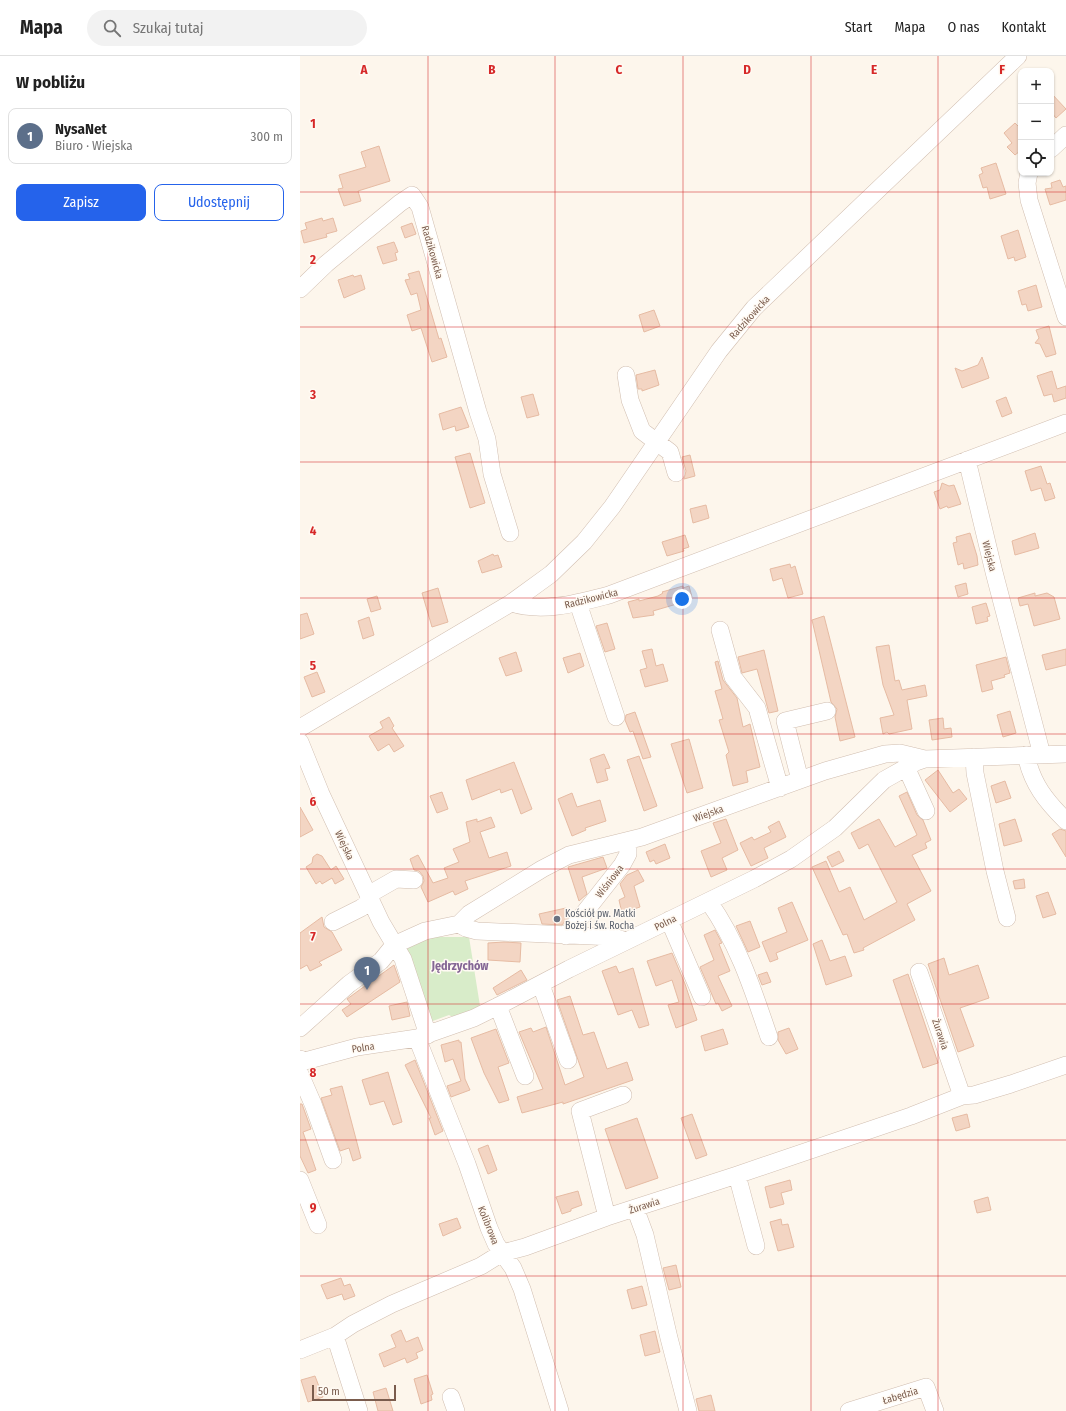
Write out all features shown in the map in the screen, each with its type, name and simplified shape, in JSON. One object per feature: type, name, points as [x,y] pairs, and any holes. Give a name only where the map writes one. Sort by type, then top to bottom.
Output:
[{"type":"street","name":"Radzikowicka","points":[[300,728],[511,603],[551,574],[584,542],[612,507],[719,351],[754,308],[1018,56]]},
{"type":"street","points":[[1054,146],[1066,135]]},
{"type":"street","points":[[1029,176],[1027,183],[1029,200],[1066,317]]},
{"type":"street","name":"Radzikowicka","points":[[300,289],[326,264],[400,202],[412,195],[420,207],[487,439],[492,474],[510,533]]},
{"type":"street","points":[[626,375],[630,400],[642,431],[670,452],[676,473]]},
{"type":"street","points":[[967,460],[1066,423]]},
{"type":"street","name":"Radzikowicka","points":[[511,603],[524,607],[578,603],[634,586],[802,521],[967,460]]},
{"type":"street","name":"Wiejska","points":[[967,460],[996,579],[1042,755]]},
{"type":"street","points":[[578,603],[616,717]]},
{"type":"street","points":[[720,630],[733,677],[757,708],[780,788]]},
{"type":"street","points":[[800,780],[785,721],[827,711]]},
{"type":"street","name":"Wiejska","points":[[300,742],[321,794],[384,928],[394,946]]},
{"type":"street","name":"Wiejska","points":[[300,1028],[349,984],[381,961],[394,946],[425,931],[459,924],[469,914],[542,869],[569,855],[628,841],[800,780],[885,754],[900,753],[925,759],[1066,754]]},
{"type":"street","points":[[1026,755],[1029,770],[1045,800],[1066,821]]},
{"type":"street","points":[[873,757],[884,780]]},
{"type":"street","points":[[974,757],[975,773],[993,864],[1007,918]]},
{"type":"street","name":"Polna","points":[[300,1059],[305,1061],[351,1049],[422,1036],[474,1018],[626,941],[754,879],[810,846],[835,828],[884,780],[906,767],[925,759]]},
{"type":"street","points":[[906,767],[926,811]]},
{"type":"street","name":"Wiśniowa","points":[[566,936],[622,865],[628,854],[628,841]]},
{"type":"street","points":[[333,922],[360,908],[370,898],[396,880],[414,880]]},
{"type":"street","points":[[709,902],[719,916],[738,951],[769,1037]]},
{"type":"street","points":[[669,920],[702,997]]},
{"type":"street","points":[[459,924],[477,931],[614,937],[626,941]]},
{"type":"street","points":[[394,946],[403,959],[408,971],[422,1036]]},
{"type":"street","name":"Żurawia","points":[[919,972],[962,1096]]},
{"type":"street","points":[[541,985],[568,1060]]},
{"type":"street","points":[[498,1006],[525,1076]]},
{"type":"street","name":"Kolibrowa","points":[[422,1036],[489,1228],[502,1253],[513,1268],[522,1289],[560,1411]]},
{"type":"street","name":"Żurawia","points":[[300,1350],[336,1336],[352,1324],[392,1304],[481,1266],[502,1253],[525,1247],[607,1217],[737,1175],[962,1096],[1011,1084],[1066,1065]]},
{"type":"street","points":[[300,1074],[313,1104],[333,1160]]},
{"type":"street","points":[[607,1217],[580,1111],[623,1095]]},
{"type":"street","points":[[737,1175],[756,1246]]},
{"type":"street","points":[[300,1180],[318,1225]]},
{"type":"street","points":[[635,1208],[645,1235],[688,1411]]},
{"type":"street","points":[[336,1336],[359,1411]]},
{"type":"street","name":"Łabędzia","points":[[849,1411],[926,1387],[935,1411]]},
{"type":"green space","points":[[428,937],[469,937],[480,1006],[455,1018],[449,1015],[430,1022],[406,949]]},
{"type":"building","points":[[1054,96],[1066,109],[1056,118],[1054,116]]},
{"type":"building","points":[[1015,123],[1018,126],[1018,153],[1015,155],[1007,147],[1012,143],[1004,133]]},
{"type":"building","points":[[379,146],[390,181],[358,191],[361,201],[344,206],[338,189],[343,188],[339,175],[366,167],[361,152]]},
{"type":"building","points":[[996,163],[1006,194],[990,199],[987,187],[983,188],[979,175],[983,173],[981,168]]},
{"type":"building","points":[[1060,180],[1063,187],[1066,186],[1066,200],[1050,205],[1045,189],[1052,188],[1051,183]]},
{"type":"building","points":[[322,218],[323,221],[333,218],[337,231],[326,234],[327,237],[304,243],[301,231],[307,229],[305,223]]},
{"type":"building","points":[[412,223],[416,234],[405,238],[401,227]]},
{"type":"building","points":[[1018,230],[1026,257],[1015,261],[1014,257],[1008,259],[1001,236]]},
{"type":"building","points":[[394,242],[398,252],[395,253],[397,260],[383,264],[377,247]]},
{"type":"building","points":[[419,271],[439,339],[441,338],[447,357],[432,362],[421,328],[412,331],[407,315],[421,310],[417,293],[411,295],[405,280],[410,279],[408,274]]},
{"type":"building","points":[[353,275],[354,277],[361,275],[365,289],[344,298],[338,280]]},
{"type":"building","points":[[1036,285],[1042,307],[1028,311],[1026,304],[1022,305],[1018,291]]},
{"type":"building","points":[[654,310],[660,326],[644,332],[639,315]]},
{"type":"building","points":[[1049,326],[1056,354],[1046,357],[1040,344],[1035,343],[1039,338],[1036,330]]},
{"type":"building","points":[[982,357],[989,378],[962,388],[955,368],[962,371],[978,365]]},
{"type":"building","points":[[655,370],[659,385],[642,391],[642,389],[638,389],[636,375]]},
{"type":"building","points":[[1052,371],[1057,389],[1066,386],[1066,398],[1054,402],[1052,394],[1044,396],[1037,376]]},
{"type":"building","points":[[533,394],[539,415],[527,418],[521,397]]},
{"type":"building","points":[[1006,397],[1012,413],[1002,417],[996,401]]},
{"type":"building","points":[[461,407],[469,427],[456,431],[455,426],[443,430],[439,414]]},
{"type":"building","points":[[470,453],[485,503],[470,508],[455,457]]},
{"type":"building","points":[[690,455],[695,476],[684,479],[686,471],[682,457]]},
{"type":"building","points":[[1041,466],[1047,484],[1050,483],[1055,498],[1045,501],[1041,488],[1031,491],[1025,471]]},
{"type":"building","points":[[942,483],[949,486],[954,485],[961,504],[948,508],[947,506],[940,509],[934,492],[940,490]]},
{"type":"building","points":[[706,505],[709,518],[693,523],[690,509]]},
{"type":"building","points":[[970,533],[977,556],[978,565],[964,569],[963,563],[958,565],[953,543],[957,542],[956,537]]},
{"type":"building","points":[[1035,533],[1039,548],[1015,555],[1012,541]]},
{"type":"building","points":[[685,535],[689,547],[683,549],[684,551],[667,556],[662,542]]},
{"type":"building","points":[[493,554],[494,556],[498,555],[502,567],[482,573],[478,561]]},
{"type":"building","points":[[790,564],[791,568],[795,566],[803,594],[788,598],[782,578],[773,581],[770,569]]},
{"type":"building","points":[[966,583],[968,594],[958,597],[955,586]]},
{"type":"building","points":[[683,586],[683,588],[689,586],[692,597],[686,599],[687,601],[653,611],[654,615],[633,618],[628,602],[658,596],[663,593],[662,592]]},
{"type":"building","points":[[438,588],[448,622],[432,627],[422,593]]},
{"type":"building","points":[[1035,593],[1035,596],[1047,593],[1054,597],[1060,619],[1034,626],[1028,604],[1020,606],[1018,598]]},
{"type":"building","points":[[377,596],[381,609],[371,612],[367,599]]},
{"type":"building","points":[[986,603],[990,616],[987,617],[988,621],[976,624],[972,607]]},
{"type":"building","points":[[307,613],[314,634],[300,639],[300,615]]},
{"type":"building","points":[[824,616],[855,737],[840,741],[835,717],[837,709],[831,702],[812,620]]},
{"type":"building","points":[[369,617],[374,635],[363,639],[358,621]]},
{"type":"building","points":[[607,623],[615,649],[605,652],[596,626]]},
{"type":"building","points":[[889,645],[895,681],[899,680],[902,690],[925,685],[927,696],[907,700],[912,729],[889,734],[887,732],[883,734],[880,718],[894,715],[883,685],[876,647]]},
{"type":"building","points":[[652,649],[656,666],[663,664],[668,681],[645,687],[640,670],[647,668],[642,651]]},
{"type":"building","points":[[1066,649],[1066,665],[1046,670],[1042,655]]},
{"type":"building","points":[[764,650],[778,711],[769,713],[757,669],[742,673],[738,657]]},
{"type":"building","points":[[516,652],[522,671],[506,676],[499,658]]},
{"type":"building","points":[[580,653],[584,666],[568,673],[563,658]]},
{"type":"building","points":[[1006,657],[1010,673],[1004,675],[1005,677],[991,681],[993,689],[982,692],[976,665]]},
{"type":"building","points":[[718,661],[723,680],[737,698],[743,727],[750,724],[760,767],[746,771],[748,782],[733,786],[726,755],[729,752],[719,720],[723,719],[715,691],[722,689],[715,662]]},
{"type":"building","points":[[317,672],[325,692],[312,697],[304,677]]},
{"type":"building","points":[[1010,711],[1016,733],[1003,737],[997,715]]},
{"type":"building","points":[[635,712],[651,757],[643,759],[633,731],[630,732],[625,720],[626,715]]},
{"type":"building","points":[[389,717],[394,726],[392,728],[404,746],[394,752],[389,744],[378,751],[369,736],[383,728],[380,722]]},
{"type":"building","points":[[943,718],[944,729],[951,728],[952,737],[932,740],[929,720]]},
{"type":"building","points":[[689,739],[703,788],[687,793],[671,744]]},
{"type":"building","points":[[604,754],[610,768],[605,769],[608,780],[597,783],[590,759]]},
{"type":"building","points":[[639,756],[657,806],[644,811],[627,760]]},
{"type":"building","points":[[514,762],[532,809],[521,814],[512,789],[501,793],[500,789],[472,800],[466,780]]},
{"type":"building","points":[[938,770],[953,793],[959,789],[967,799],[950,812],[925,780]]},
{"type":"building","points":[[1005,781],[1011,798],[996,803],[991,786]]},
{"type":"building","points":[[442,792],[448,809],[437,813],[430,796]]},
{"type":"building","points":[[907,792],[917,815],[923,820],[931,840],[925,843],[927,848],[912,855],[931,891],[907,904],[915,920],[863,948],[864,950],[854,953],[847,934],[843,935],[812,867],[826,861],[839,892],[850,887],[864,920],[897,902],[868,844],[859,849],[851,833],[879,819],[895,847],[917,835],[899,796]]},
{"type":"building","points":[[572,793],[577,807],[600,800],[606,821],[585,828],[586,830],[572,836],[558,799]]},
{"type":"building","points":[[300,807],[313,830],[300,837]]},
{"type":"building","points":[[491,817],[495,827],[480,832],[489,858],[507,852],[511,866],[465,881],[468,889],[455,895],[453,891],[428,902],[421,887],[424,881],[423,876],[419,871],[414,870],[410,859],[418,855],[433,883],[448,878],[444,868],[459,862],[453,849],[470,842],[466,822],[477,819],[477,822]]},
{"type":"building","points":[[726,819],[738,850],[722,858],[727,870],[711,877],[701,851],[721,843],[713,823]]},
{"type":"building","points":[[1015,819],[1022,841],[1004,846],[999,824]]},
{"type":"building","points":[[779,821],[786,837],[764,848],[768,858],[751,866],[740,843],[752,837],[754,840],[771,832],[768,827]]},
{"type":"building","points":[[1060,829],[1066,831],[1066,857],[1052,834]]},
{"type":"building","points":[[665,844],[670,858],[656,864],[654,860],[650,862],[646,852]]},
{"type":"building","points":[[839,851],[844,861],[832,867],[827,857]]},
{"type":"building","points":[[317,854],[322,856],[331,870],[336,866],[344,879],[335,884],[332,878],[322,884],[320,881],[316,884],[306,867],[312,863],[313,857]]},
{"type":"building","points":[[603,857],[607,868],[582,877],[587,894],[579,901],[568,867]]},
{"type":"building","points":[[638,870],[644,881],[634,886],[640,907],[622,913],[619,900],[625,897],[620,884],[627,875]]},
{"type":"building","points":[[1024,879],[1025,888],[1015,889],[1013,881]]},
{"type":"building","points":[[1048,892],[1056,914],[1043,918],[1036,896]]},
{"type":"building","points":[[792,902],[808,940],[776,953],[778,959],[770,962],[762,942],[787,932],[778,908]]},
{"type":"building","name":"Kościół pw. Matki Bożej i św. Rocha","points":[[566,908],[572,912],[562,925],[542,924],[539,914]]},
{"type":"building","points":[[322,917],[324,927],[332,932],[342,950],[319,962],[322,965],[310,971],[307,965],[300,969],[300,933]]},
{"type":"building","points":[[750,921],[760,947],[748,952],[736,926]]},
{"type":"building","points":[[715,930],[722,943],[719,944],[730,971],[718,976],[732,1006],[722,1011],[718,1003],[716,1004],[700,967],[714,960],[704,935]]},
{"type":"building","points":[[822,940],[830,961],[845,956],[852,976],[826,985],[813,944]]},
{"type":"building","points":[[488,943],[521,943],[520,962],[488,960]]},
{"type":"building","points":[[672,953],[685,984],[697,1020],[676,1028],[668,1005],[679,1002],[672,980],[656,986],[647,961]]},
{"type":"building","points":[[944,958],[949,975],[978,965],[989,998],[960,1008],[974,1046],[958,1052],[928,964]]},
{"type":"building","points":[[394,965],[400,982],[347,1017],[342,1010],[351,1004],[347,999]]},
{"type":"building","points":[[616,966],[619,973],[633,968],[649,1025],[639,1028],[632,1010],[618,1015],[602,971]]},
{"type":"building","points":[[521,970],[527,980],[497,995],[493,988]]},
{"type":"building","points":[[767,972],[771,982],[762,985],[758,975]]},
{"type":"building","points":[[908,974],[938,1063],[923,1068],[893,980]]},
{"type":"building","points":[[570,996],[583,1035],[594,1032],[607,1069],[627,1062],[633,1080],[563,1104],[563,1102],[522,1113],[517,1097],[543,1089],[519,1032],[531,1028],[533,1032],[546,1027],[565,1085],[584,1077],[557,1000]]},
{"type":"building","points":[[407,1002],[410,1016],[392,1020],[389,1006]]},
{"type":"building","points":[[789,1028],[798,1049],[786,1054],[778,1040],[778,1032]]},
{"type":"building","points":[[496,1029],[509,1063],[498,1067],[509,1100],[499,1103],[484,1073],[471,1038]]},
{"type":"building","points":[[723,1029],[728,1044],[705,1051],[701,1036]]},
{"type":"building","points":[[459,1040],[459,1042],[461,1042],[465,1079],[470,1090],[451,1097],[447,1086],[461,1081],[453,1059],[445,1062],[441,1045]]},
{"type":"building","points":[[415,1060],[443,1131],[435,1135],[429,1118],[431,1118],[405,1065]]},
{"type":"building","points":[[388,1072],[402,1122],[393,1125],[384,1101],[370,1105],[362,1080]]},
{"type":"building","points":[[342,1086],[361,1158],[353,1161],[349,1148],[340,1151],[321,1098],[332,1095],[330,1089]]},
{"type":"building","points":[[300,1104],[302,1104],[311,1129],[303,1132],[316,1170],[308,1173],[300,1156]]},
{"type":"building","points":[[692,1114],[707,1155],[696,1159],[681,1118]]},
{"type":"building","points":[[967,1114],[970,1127],[956,1131],[952,1118]]},
{"type":"building","points":[[637,1118],[658,1178],[626,1189],[605,1129]]},
{"type":"building","points":[[488,1145],[497,1170],[488,1174],[478,1149]]},
{"type":"building","points":[[790,1180],[792,1190],[781,1193],[784,1204],[770,1208],[765,1187]]},
{"type":"building","points":[[578,1191],[582,1205],[562,1214],[556,1197]]},
{"type":"building","points":[[988,1197],[991,1210],[977,1213],[974,1201]]},
{"type":"building","points":[[457,1218],[461,1228],[443,1236],[439,1224]]},
{"type":"building","points":[[781,1219],[782,1225],[788,1224],[794,1247],[778,1251],[770,1222]]},
{"type":"building","points":[[676,1265],[681,1287],[669,1290],[663,1268]]},
{"type":"building","points":[[341,1278],[344,1286],[350,1284],[355,1296],[344,1300],[342,1294],[327,1299],[321,1285]]},
{"type":"building","points":[[642,1286],[647,1305],[632,1309],[627,1290]]},
{"type":"building","points":[[401,1330],[406,1342],[418,1337],[423,1350],[416,1353],[418,1358],[407,1363],[405,1358],[384,1367],[379,1354],[396,1347],[391,1335]]},
{"type":"building","points":[[655,1331],[660,1352],[645,1356],[640,1335]]},
{"type":"building","points":[[427,1375],[433,1394],[431,1395],[432,1400],[421,1404],[414,1379]]},
{"type":"building","points":[[315,1376],[323,1397],[308,1402],[301,1380]]},
{"type":"building","points":[[386,1388],[393,1411],[378,1411],[373,1392]]},
{"type":"building","points":[[711,1395],[715,1411],[699,1411],[696,1399]]},
{"type":"place","name":"Kościół pw. Matki Bożej i św. Rocha","points":[[557,919]]},
{"type":"place","name":"NysaNet","points":[[367,990]]},
{"type":"district","name":"Jędrzychów","points":[[460,966]]}]
